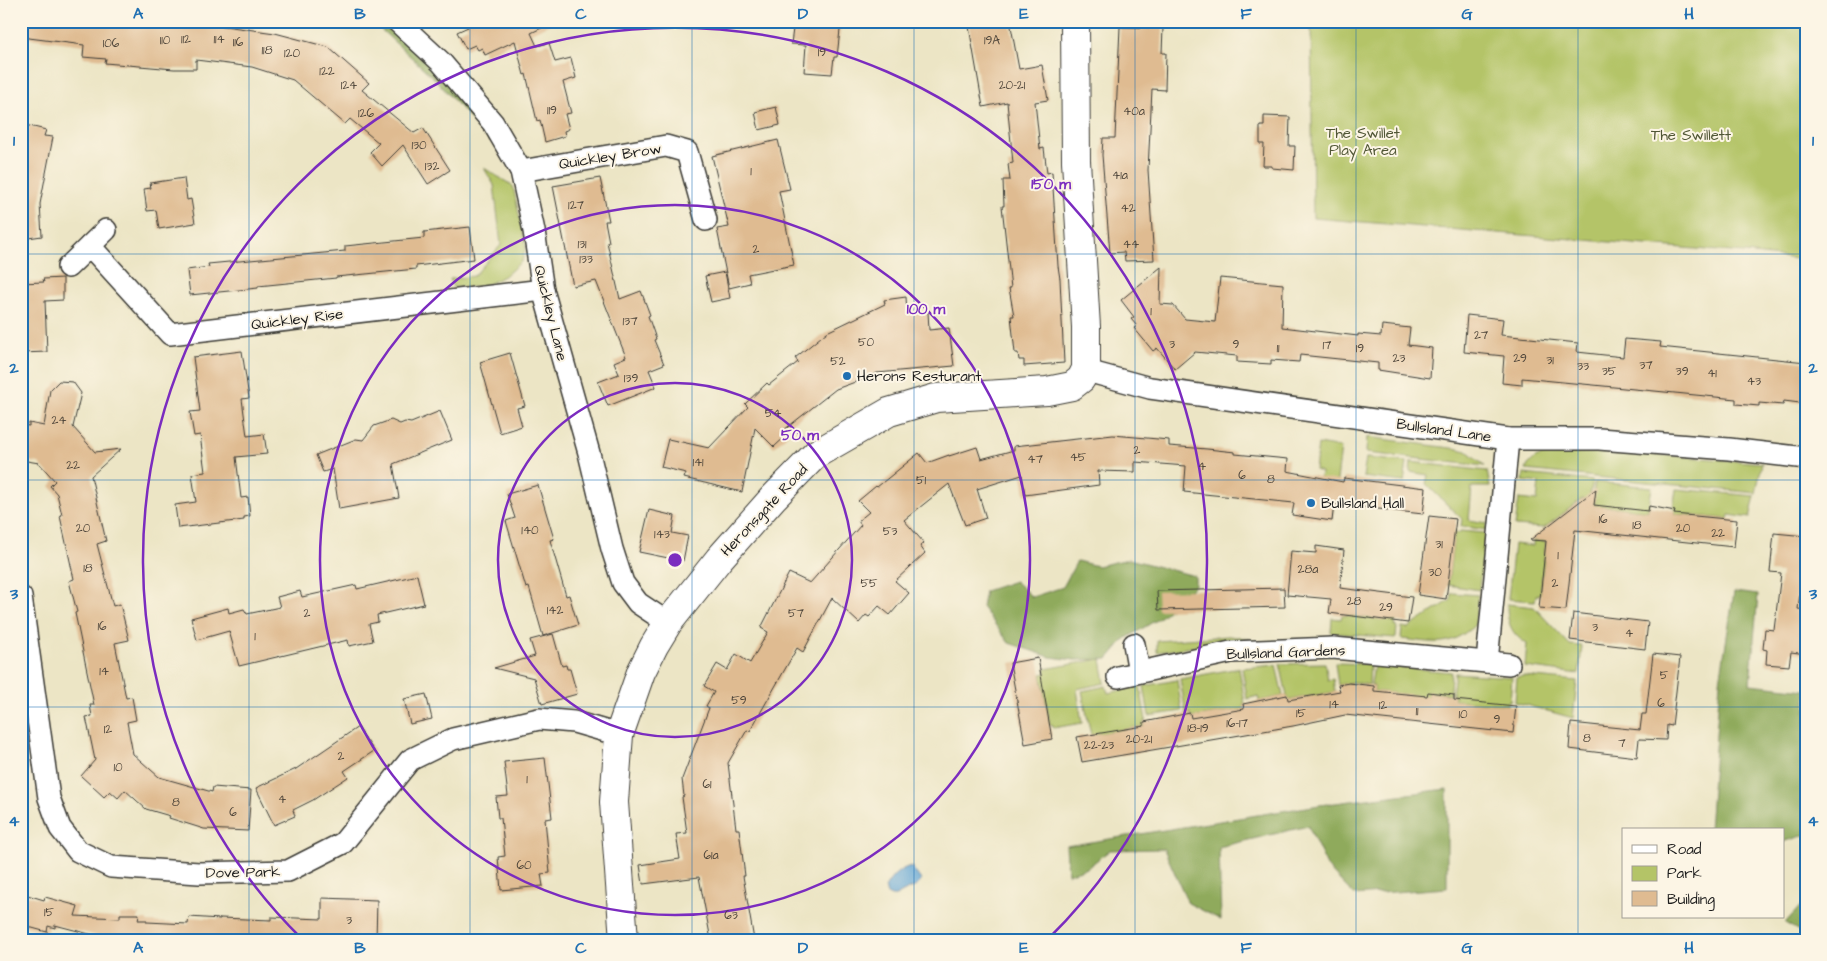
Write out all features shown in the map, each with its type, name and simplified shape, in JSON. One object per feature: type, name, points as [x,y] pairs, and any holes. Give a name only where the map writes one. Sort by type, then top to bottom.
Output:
[{"type":"street","name":"Quickley Lane","points":[[397,21],[441,62],[493,123],[521,171],[534,231],[542,290],[589,453],[612,549],[623,583],[638,602],[668,623]]},
{"type":"street","points":[[1075,21],[1076,161],[1086,327],[1086,369]]},
{"type":"street","name":"Quickley Brow","points":[[521,171],[666,146],[687,152],[706,220]]},
{"type":"street","points":[[68,267],[106,230]]},
{"type":"street","name":"Quickley Rise","points":[[90,246],[170,334],[542,290]]},
{"type":"street","name":"Bullsland Lane","points":[[1086,369],[1150,388],[1508,439],[1600,439],[1806,458]]},
{"type":"street","name":"Heronsgate Road","points":[[624,940],[614,802],[619,735],[641,672],[668,623],[719,559],[773,498],[816,454],[890,412],[936,398],[1037,392],[1072,386],[1081,379],[1086,369]]},
{"type":"street","points":[[1487,662],[1508,439]]},
{"type":"street","name":"Dove Park","points":[[21,597],[49,798],[60,828],[78,850],[111,867],[199,873],[288,871],[344,843],[410,760],[453,739],[539,718],[574,722],[619,735]]},
{"type":"street","points":[[1134,644],[1139,672]]},
{"type":"street","name":"Bullsland Gardens","points":[[1118,677],[1231,652],[1328,648],[1509,664]]},
{"type":"green space","points":[[377,21],[382,21],[441,75],[494,139],[490,141],[436,80],[375,24]]},
{"type":"green space","name":"The Swillett","points":[[1311,21],[1806,21],[1806,260],[1745,253],[1313,218]]},
{"type":"green space","points":[[484,168],[513,186],[526,247],[522,261],[507,274],[491,283],[476,287],[453,288],[450,279],[474,276],[501,245],[494,185]]},
{"type":"green space","points":[[1367,437],[1467,451],[1485,466],[1366,453]]},
{"type":"green space","points":[[1318,444],[1341,448],[1332,520],[1318,490],[1321,472],[1315,470]]},
{"type":"green space","points":[[1624,452],[1762,463],[1756,493],[1526,470],[1535,458],[1548,453]]},
{"type":"green space","points":[[1366,458],[1407,462],[1404,482],[1363,477]]},
{"type":"green space","points":[[1411,462],[1487,471],[1490,487],[1472,487],[1469,520],[1487,523],[1486,530],[1461,526],[1462,519],[1426,484],[1428,475],[1410,472]]},
{"type":"green space","points":[[1524,474],[1593,481],[1589,499],[1582,499],[1544,528],[1515,526],[1519,499],[1537,501],[1539,483],[1523,481]]},
{"type":"green space","points":[[1595,482],[1652,487],[1648,511],[1594,505],[1595,500],[1592,500]]},
{"type":"green space","points":[[1676,489],[1755,496],[1750,518],[1729,515],[1728,519],[1674,514]]},
{"type":"green space","points":[[1460,531],[1485,533],[1479,590],[1448,585],[1454,533],[1460,533]]},
{"type":"green space","points":[[1533,541],[1546,541],[1540,595],[1536,595],[1535,601],[1508,599],[1514,544],[1533,546]]},
{"type":"green space","points":[[1129,559],[1195,576],[1195,585],[1180,601],[1158,619],[1125,639],[1108,659],[1075,660],[1050,657],[1009,643],[982,607],[985,591],[1015,581],[1032,597],[1063,587],[1077,561],[1097,566]]},
{"type":"green space","points":[[1734,592],[1758,595],[1750,684],[1806,690],[1806,835],[1784,842],[1784,828],[1709,828],[1720,681]]},
{"type":"green space","points":[[1452,593],[1478,595],[1475,625],[1457,638],[1448,641],[1432,642],[1401,639],[1402,627],[1408,628],[1451,600]]},
{"type":"green space","points":[[1507,604],[1534,607],[1570,645],[1582,646],[1579,674],[1525,667],[1527,644],[1517,636],[1511,627]]},
{"type":"green space","points":[[1342,615],[1396,621],[1396,638],[1331,633],[1332,618],[1341,619]]},
{"type":"green space","points":[[1229,636],[1251,639],[1157,652],[1157,641]]},
{"type":"green space","points":[[1101,659],[1105,683],[1077,689],[1082,723],[1053,728],[1052,724],[1050,725],[1041,674],[1046,673],[1045,669]]},
{"type":"green space","points":[[1325,663],[1328,680],[1333,679],[1335,692],[1288,700],[1280,664]]},
{"type":"green space","points":[[1335,663],[1370,664],[1369,685],[1353,682],[1338,685]]},
{"type":"green space","points":[[1276,665],[1283,696],[1259,701],[1258,696],[1247,699],[1242,668]]},
{"type":"green space","points":[[1374,665],[1451,672],[1450,694],[1428,692],[1427,697],[1374,691],[1374,686],[1371,685]]},
{"type":"green space","points":[[1239,668],[1245,704],[1243,704],[1244,709],[1191,718],[1190,713],[1186,714],[1180,679]]},
{"type":"green space","points":[[1455,673],[1512,677],[1510,701],[1508,701],[1507,705],[1454,700],[1454,695],[1452,694]]},
{"type":"green space","points":[[1517,677],[1577,681],[1573,718],[1515,702]]},
{"type":"green space","points":[[1177,680],[1182,711],[1149,716],[1144,686]]},
{"type":"green space","points":[[1106,686],[1108,693],[1140,686],[1146,720],[1144,721],[1144,726],[1091,735],[1082,691]]},
{"type":"green space","points":[[1447,789],[1447,888],[1354,895],[1328,868],[1308,826],[1219,847],[1221,920],[1188,903],[1164,849],[1110,850],[1087,868],[1068,874],[1066,846],[1319,805]]},
{"type":"green space","points":[[1806,900],[1806,935],[1785,923]]},
{"type":"water","points":[[911,866],[921,880],[917,885],[896,896],[887,894],[885,888],[893,877],[899,871]]},
{"type":"building","points":[[21,21],[147,21],[147,25],[217,25],[275,33],[328,47],[369,83],[362,90],[414,133],[423,128],[450,170],[428,184],[403,145],[382,166],[370,152],[379,143],[350,119],[345,124],[293,80],[252,67],[196,60],[196,69],[105,63],[106,59],[83,57],[84,45],[21,37]]},
{"type":"building","points":[[465,21],[556,21],[531,33],[537,46],[549,43],[555,62],[571,58],[576,78],[563,82],[571,113],[565,114],[569,129],[564,131],[565,136],[545,142],[540,120],[537,121],[526,74],[524,75],[515,41],[485,55],[482,48],[478,50],[475,45],[466,49],[457,32],[468,27]]},
{"type":"building","points":[[794,21],[841,21],[837,57],[834,57],[832,74],[804,72],[806,45],[791,44]]},
{"type":"building","points":[[968,21],[1010,21],[1019,69],[1042,65],[1048,100],[1035,102],[1040,149],[1044,148],[1047,173],[1052,172],[1064,363],[1024,366],[1024,360],[1019,360],[1018,353],[1015,353],[1011,316],[1014,316],[1009,288],[1011,288],[1002,206],[1004,206],[1003,180],[1010,180],[1008,164],[1013,163],[1007,102],[983,107]]},
{"type":"building","points":[[1120,27],[1163,28],[1162,53],[1166,53],[1165,90],[1152,89],[1148,170],[1154,260],[1125,261],[1124,252],[1110,253],[1102,155],[1103,138],[1115,138]]},
{"type":"building","points":[[776,107],[780,125],[759,130],[755,112]]},
{"type":"building","points":[[1264,116],[1290,117],[1289,146],[1295,146],[1294,170],[1263,166],[1264,144],[1260,144],[1260,126],[1264,126]]},
{"type":"building","points":[[21,124],[46,130],[44,136],[53,137],[40,204],[42,236],[21,239]]},
{"type":"building","points":[[778,140],[790,189],[779,191],[794,265],[748,274],[750,283],[729,288],[717,229],[729,227],[712,156]]},
{"type":"building","points":[[184,178],[187,200],[191,199],[195,223],[159,229],[156,210],[147,211],[144,189],[151,188],[150,183]]},
{"type":"building","points":[[600,178],[609,221],[605,221],[609,242],[607,242],[620,299],[641,291],[650,315],[648,316],[656,339],[654,340],[664,364],[649,370],[656,387],[608,406],[598,382],[619,374],[614,362],[626,357],[596,281],[573,286],[553,186]]},
{"type":"building","points":[[470,227],[474,259],[416,266],[416,269],[190,295],[187,270],[209,267],[208,264],[345,251],[345,246],[424,238],[424,232]]},
{"type":"building","points":[[1161,267],[1160,304],[1173,305],[1185,319],[1215,322],[1220,278],[1283,284],[1282,327],[1358,336],[1358,334],[1381,336],[1382,325],[1410,328],[1408,345],[1432,348],[1430,378],[1378,370],[1378,363],[1300,355],[1299,362],[1271,360],[1271,364],[1237,362],[1237,356],[1195,352],[1175,369],[1157,348],[1153,351],[1134,328],[1137,326],[1131,319],[1134,317],[1121,300]]},
{"type":"building","points":[[725,272],[730,298],[711,302],[705,276]]},
{"type":"building","points":[[63,278],[63,300],[45,301],[47,352],[21,353],[21,283],[44,282],[43,279]]},
{"type":"building","points":[[906,297],[907,314],[928,312],[929,330],[949,328],[954,366],[877,373],[836,389],[784,430],[788,434],[774,447],[755,428],[742,492],[684,478],[686,473],[661,467],[668,439],[709,448],[748,407],[745,404],[767,383],[769,385],[798,362],[795,358],[827,332],[885,304],[884,300]]},
{"type":"building","points":[[1467,315],[1503,319],[1501,335],[1578,343],[1577,352],[1623,357],[1625,339],[1661,342],[1660,347],[1806,362],[1806,401],[1800,401],[1800,403],[1784,401],[1783,405],[1759,403],[1759,406],[1736,404],[1736,399],[1522,378],[1522,385],[1502,383],[1504,356],[1464,352]]},
{"type":"building","points":[[242,351],[249,398],[242,399],[247,436],[264,434],[267,454],[236,457],[241,498],[248,497],[250,516],[244,517],[244,520],[178,528],[175,505],[196,502],[192,474],[205,472],[200,435],[194,436],[190,412],[200,411],[193,357]]},
{"type":"building","points":[[510,353],[525,406],[517,408],[522,426],[500,433],[480,362]]},
{"type":"building","points":[[59,381],[73,382],[81,393],[73,427],[95,452],[121,449],[91,476],[106,541],[97,544],[113,606],[120,604],[129,640],[115,643],[126,698],[132,697],[136,720],[127,722],[133,754],[159,777],[212,792],[213,787],[251,790],[248,831],[204,829],[169,818],[170,816],[146,809],[125,790],[118,798],[110,791],[104,797],[81,776],[95,760],[86,717],[92,716],[90,705],[94,705],[75,613],[77,612],[69,581],[74,579],[60,516],[62,515],[57,494],[50,486],[55,481],[39,463],[21,460],[21,425],[29,426],[29,423],[44,426],[50,390]]},
{"type":"building","points":[[440,411],[452,440],[393,464],[399,498],[339,509],[333,469],[323,472],[316,455],[356,439],[363,440],[374,426],[391,420],[400,424],[405,422],[411,423]]},
{"type":"building","points":[[1113,435],[1169,440],[1169,446],[1288,459],[1287,471],[1343,482],[1344,478],[1426,488],[1423,514],[1334,504],[1332,521],[1292,515],[1294,503],[1184,492],[1186,466],[1135,462],[1135,472],[1098,471],[1099,485],[1025,495],[1022,475],[977,489],[986,518],[965,525],[949,484],[904,520],[924,543],[920,546],[925,553],[895,581],[909,593],[890,615],[879,606],[869,617],[866,615],[859,623],[832,598],[803,652],[797,648],[750,731],[747,730],[728,763],[736,829],[739,829],[745,876],[743,876],[754,940],[711,940],[699,877],[643,884],[640,865],[680,859],[676,834],[687,833],[682,797],[684,796],[682,779],[709,708],[706,706],[714,692],[704,686],[717,664],[727,670],[736,654],[750,663],[768,632],[761,628],[789,573],[810,583],[861,525],[858,521],[869,512],[858,501],[919,453],[927,463],[977,447],[981,459],[1014,450],[1014,446]]},
{"type":"building","points":[[538,485],[554,539],[550,540],[566,596],[569,595],[578,625],[543,636],[529,587],[526,588],[506,521],[515,518],[507,494]]},
{"type":"building","points":[[1596,489],[1594,505],[1648,511],[1649,506],[1675,511],[1674,514],[1737,520],[1734,547],[1575,530],[1566,610],[1539,608],[1546,541],[1530,540]]},
{"type":"building","points":[[649,510],[675,516],[672,533],[688,536],[683,561],[639,552]]},
{"type":"building","points":[[1429,516],[1456,519],[1446,599],[1418,595]]},
{"type":"building","points":[[1774,533],[1806,536],[1806,570],[1803,569],[1798,609],[1806,610],[1806,654],[1791,652],[1789,666],[1766,664],[1767,650],[1763,649],[1765,629],[1774,630],[1781,573],[1770,572]]},
{"type":"building","points":[[1316,546],[1344,550],[1340,588],[1412,597],[1408,623],[1329,613],[1331,599],[1287,595],[1291,551],[1316,553]]},
{"type":"building","points":[[417,575],[424,604],[377,615],[378,622],[369,624],[373,641],[349,646],[348,640],[239,666],[229,631],[197,640],[191,618],[228,608],[229,613],[244,609],[247,614],[280,607],[277,597],[300,591],[302,597],[356,585],[357,589]]},
{"type":"building","points":[[1284,588],[1285,607],[1158,610],[1157,591]]},
{"type":"building","points":[[1573,613],[1648,622],[1645,649],[1570,640]]},
{"type":"building","points":[[553,634],[562,666],[566,665],[567,669],[570,669],[577,694],[542,704],[534,678],[494,668],[535,656],[530,640]]},
{"type":"building","points":[[1653,654],[1680,657],[1672,726],[1667,725],[1666,740],[1639,739],[1637,757],[1569,749],[1571,723],[1640,730],[1642,714],[1646,714]]},
{"type":"building","points":[[1038,658],[1052,739],[1025,744],[1010,663]]},
{"type":"building","points":[[1349,683],[1374,686],[1374,691],[1427,696],[1428,692],[1454,695],[1454,700],[1516,706],[1513,733],[1345,715],[1293,726],[1082,762],[1077,737],[1144,726],[1144,722],[1190,713],[1191,718],[1244,709],[1243,704],[1287,695],[1288,700],[1340,691],[1338,685]]},
{"type":"building","points":[[426,694],[432,719],[410,724],[404,699]]},
{"type":"building","points":[[358,727],[374,751],[344,771],[348,777],[313,800],[293,810],[295,816],[274,825],[256,788],[296,769]]},
{"type":"building","points":[[545,758],[552,818],[545,819],[550,873],[541,874],[543,886],[501,890],[498,857],[505,856],[501,818],[498,818],[496,797],[508,796],[504,762]]},
{"type":"building","points":[[21,893],[44,900],[45,897],[78,906],[75,916],[120,918],[120,914],[139,914],[138,920],[147,920],[147,922],[188,924],[189,917],[271,920],[271,917],[322,919],[322,898],[377,900],[376,940],[101,940],[101,937],[55,925],[55,928],[48,926],[47,932],[21,925]]},
{"type":"place","name":"Herons Resturant","points":[[847,376]]},
{"type":"place","name":"Bullsland Hall","points":[[1311,503]]},
{"type":"park label","name":"The Swillet Play Area","points":[[1363,142]]}]
